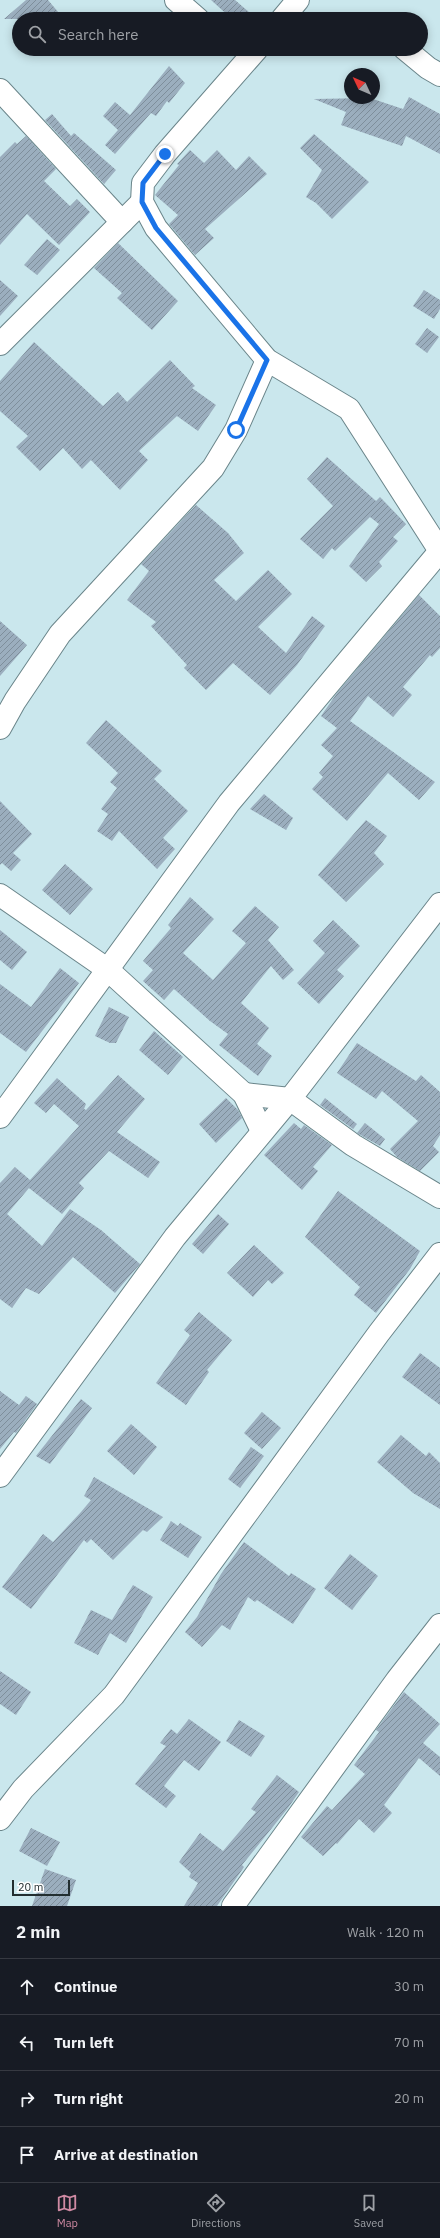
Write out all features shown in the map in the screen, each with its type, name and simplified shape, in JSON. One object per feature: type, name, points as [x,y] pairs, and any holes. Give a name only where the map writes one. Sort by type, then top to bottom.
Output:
[{"type":"street","points":[[176,0],[190,12]]},
{"type":"street","points":[[288,12],[298,0]]},
{"type":"street","points":[[0,1117],[229,803],[440,551],[349,408],[267,360],[156,228],[142,202],[143,183],[244,56]]},
{"type":"street","points":[[413,56],[428,68],[440,75]]},
{"type":"street","points":[[0,90],[122,222]]},
{"type":"street","points":[[4,333],[142,202]]},
{"type":"street","points":[[0,728],[15,701],[60,634],[213,468],[236,430],[267,360]]},
{"type":"street","points":[[0,895],[107,969],[244,1094],[262,1131]]},
{"type":"street","points":[[0,1476],[175,1237],[290,1099],[440,904]]},
{"type":"street","points":[[244,1094],[290,1099],[353,1145],[440,1198]]},
{"type":"street","points":[[0,1819],[24,1790],[114,1694],[379,1333],[440,1254]]},
{"type":"street","points":[[233,1906],[397,1680],[440,1624]]},
{"type":"building","points":[[26,0],[48,0],[58,12],[12,12]]},
{"type":"building","points":[[211,0],[235,0],[249,12],[224,12]]},
{"type":"building","points":[[12,12],[12,19],[4,19]]},
{"type":"building","points":[[169,66],[185,83],[169,103],[167,101],[156,116],[151,113],[115,154],[105,145],[118,130],[103,116],[115,102],[130,115]]},
{"type":"building","points":[[409,97],[440,114],[440,154],[406,136],[402,146],[341,125],[346,112],[314,99],[344,98],[344,104],[380,104],[380,101],[403,109]]},
{"type":"building","points":[[52,114],[71,136],[74,133],[116,170],[104,184],[45,120]]},
{"type":"building","points":[[314,134],[369,182],[332,219],[316,203],[306,197],[322,170],[300,148]]},
{"type":"building","points":[[26,136],[56,169],[44,181],[70,206],[77,199],[90,212],[59,245],[27,214],[0,245],[0,157],[15,142],[17,144]]},
{"type":"building","points":[[190,150],[204,163],[217,150],[236,170],[249,156],[267,174],[205,229],[214,238],[195,255],[169,224],[178,215],[155,195],[179,165],[177,164]]},
{"type":"building","points":[[47,239],[60,250],[37,275],[24,265]]},
{"type":"building","points":[[118,243],[178,301],[152,330],[117,298],[122,293],[94,268]]},
{"type":"building","points":[[0,280],[18,296],[0,316]]},
{"type":"building","points":[[424,290],[440,300],[440,309],[434,319],[413,306]]},
{"type":"building","points":[[427,328],[439,337],[427,353],[415,344]]},
{"type":"building","points":[[34,342],[103,406],[118,392],[127,402],[170,360],[195,386],[192,388],[216,405],[198,431],[177,416],[139,451],[148,460],[120,490],[91,460],[82,469],[63,448],[40,471],[16,447],[28,436],[0,411],[0,381]]},
{"type":"building","points":[[327,457],[376,501],[380,497],[406,524],[393,537],[398,541],[379,562],[382,566],[366,582],[349,566],[379,524],[370,517],[335,551],[332,548],[323,559],[300,539],[333,506],[307,479]]},
{"type":"building","points":[[196,505],[228,533],[244,553],[214,580],[236,601],[268,570],[292,594],[258,627],[286,653],[312,616],[325,626],[297,665],[270,695],[233,663],[206,690],[184,668],[187,665],[151,626],[156,622],[127,600],[149,571],[141,564]]},
{"type":"building","points":[[419,595],[440,616],[440,648],[432,657],[430,655],[403,687],[412,695],[393,717],[368,696],[350,721],[435,782],[419,800],[388,773],[347,821],[312,789],[323,777],[319,773],[333,756],[321,745],[337,728],[321,716],[337,693]]},
{"type":"building","points":[[0,621],[27,645],[0,676]]},
{"type":"building","points":[[106,720],[162,771],[154,779],[188,811],[163,838],[175,849],[157,869],[119,831],[112,841],[97,831],[108,814],[101,809],[117,788],[110,782],[118,773],[86,743]]},
{"type":"building","points":[[264,794],[293,818],[286,830],[250,809]]},
{"type":"building","points":[[0,801],[32,834],[13,853],[21,860],[11,871],[2,863],[0,865]]},
{"type":"building","points":[[366,820],[387,836],[374,853],[384,864],[346,902],[318,875]]},
{"type":"building","points":[[65,864],[93,889],[70,915],[42,890]]},
{"type":"building","points":[[190,897],[214,919],[183,953],[213,980],[246,943],[232,931],[255,906],[279,927],[268,940],[294,970],[283,980],[271,966],[241,1003],[269,1028],[257,1044],[272,1056],[258,1076],[219,1045],[228,1034],[210,1021],[174,989],[164,1000],[143,981],[153,970],[143,961],[171,928],[168,925]]},
{"type":"building","points":[[333,920],[360,946],[337,970],[344,976],[319,1004],[297,983],[325,953],[313,941]]},
{"type":"building","points":[[0,930],[27,952],[12,970],[0,960]]},
{"type":"building","points":[[60,968],[79,983],[26,1052],[0,1033],[0,984],[31,1007]]},
{"type":"building","points":[[109,1007],[129,1017],[116,1043],[110,1043],[95,1036]]},
{"type":"building","points":[[154,1031],[183,1057],[168,1075],[139,1050]]},
{"type":"building","points":[[357,1043],[416,1081],[421,1075],[440,1092],[440,1135],[433,1146],[439,1152],[420,1171],[397,1157],[390,1149],[418,1121],[382,1091],[376,1099],[337,1073]]},
{"type":"building","points":[[118,1075],[145,1099],[117,1132],[160,1162],[148,1178],[109,1151],[79,1183],[84,1188],[62,1214],[29,1188],[7,1214],[42,1246],[70,1209],[101,1230],[140,1264],[115,1293],[73,1257],[39,1294],[26,1288],[12,1308],[0,1299],[0,1183],[15,1167],[30,1180],[79,1126],[54,1104],[46,1113],[34,1103],[57,1078],[86,1104],[84,1109],[86,1110]]},
{"type":"building","points":[[226,1098],[238,1110],[242,1118],[216,1143],[199,1124]]},
{"type":"building","points":[[325,1098],[357,1124],[353,1129],[320,1105]]},
{"type":"building","points":[[294,1123],[301,1129],[304,1125],[332,1145],[313,1167],[318,1171],[302,1190],[264,1155]]},
{"type":"building","points":[[365,1123],[385,1139],[380,1146],[357,1133]]},
{"type":"building","points":[[338,1191],[420,1251],[410,1269],[376,1313],[354,1295],[360,1287],[305,1237]]},
{"type":"building","points":[[218,1214],[229,1224],[203,1254],[192,1244]]},
{"type":"building","points":[[254,1245],[284,1273],[272,1284],[268,1280],[253,1297],[227,1273]]},
{"type":"building","points":[[199,1312],[232,1340],[207,1370],[209,1372],[186,1405],[156,1383],[190,1335],[184,1330]]},
{"type":"building","points":[[420,1353],[440,1368],[440,1405],[402,1377]]},
{"type":"building","points":[[0,1391],[19,1405],[26,1396],[37,1404],[16,1433],[14,1432],[0,1449]]},
{"type":"building","points":[[81,1399],[92,1408],[50,1464],[36,1456]]},
{"type":"building","points":[[262,1412],[281,1428],[262,1449],[244,1433]]},
{"type":"building","points":[[131,1424],[157,1447],[134,1475],[107,1451]]},
{"type":"building","points":[[401,1435],[426,1456],[429,1452],[440,1463],[440,1509],[413,1493],[377,1462]]},
{"type":"building","points":[[251,1447],[264,1456],[240,1488],[228,1479]]},
{"type":"building","points":[[94,1477],[163,1517],[147,1532],[143,1530],[113,1560],[91,1539],[87,1543],[84,1540],[31,1609],[2,1587],[43,1534],[53,1542],[81,1512],[91,1500],[84,1496]]},
{"type":"building","points":[[171,1521],[178,1526],[180,1523],[202,1537],[188,1558],[160,1540]]},
{"type":"building","points":[[244,1542],[289,1576],[291,1573],[316,1589],[293,1624],[257,1600],[255,1602],[248,1597],[230,1630],[222,1625],[202,1647],[185,1632],[197,1617],[221,1574]]},
{"type":"building","points":[[350,1554],[378,1576],[352,1610],[324,1588]]},
{"type":"building","points":[[133,1585],[153,1597],[126,1643],[110,1633],[98,1655],[74,1643],[91,1610],[112,1620]]},
{"type":"building","points":[[0,1671],[31,1692],[16,1715],[0,1704]]},
{"type":"building","points":[[404,1692],[440,1724],[423,1743],[440,1757],[440,1776],[419,1758],[384,1805],[392,1813],[374,1833],[359,1819],[337,1844],[336,1843],[323,1856],[301,1837],[327,1806],[332,1810],[365,1774],[354,1765],[379,1732],[376,1730]]},
{"type":"building","points":[[189,1719],[221,1742],[199,1771],[184,1760],[164,1786],[176,1796],[166,1808],[135,1784],[166,1746],[160,1743],[171,1729],[177,1734]]},
{"type":"building","points":[[239,1720],[265,1736],[251,1757],[226,1741]]},
{"type":"building","points":[[277,1775],[299,1792],[288,1808],[242,1865],[244,1867],[217,1906],[184,1906],[198,1883],[189,1877],[191,1873],[179,1862],[200,1833],[223,1851],[256,1812],[251,1809]]},
{"type":"building","points":[[31,1828],[60,1842],[47,1866],[19,1851]]},
{"type":"building","points":[[45,1869],[76,1880],[67,1906],[32,1906]]},
{"type":"route","points":[[165,154],[143,183],[142,202],[156,228],[267,360],[236,430]]}]
